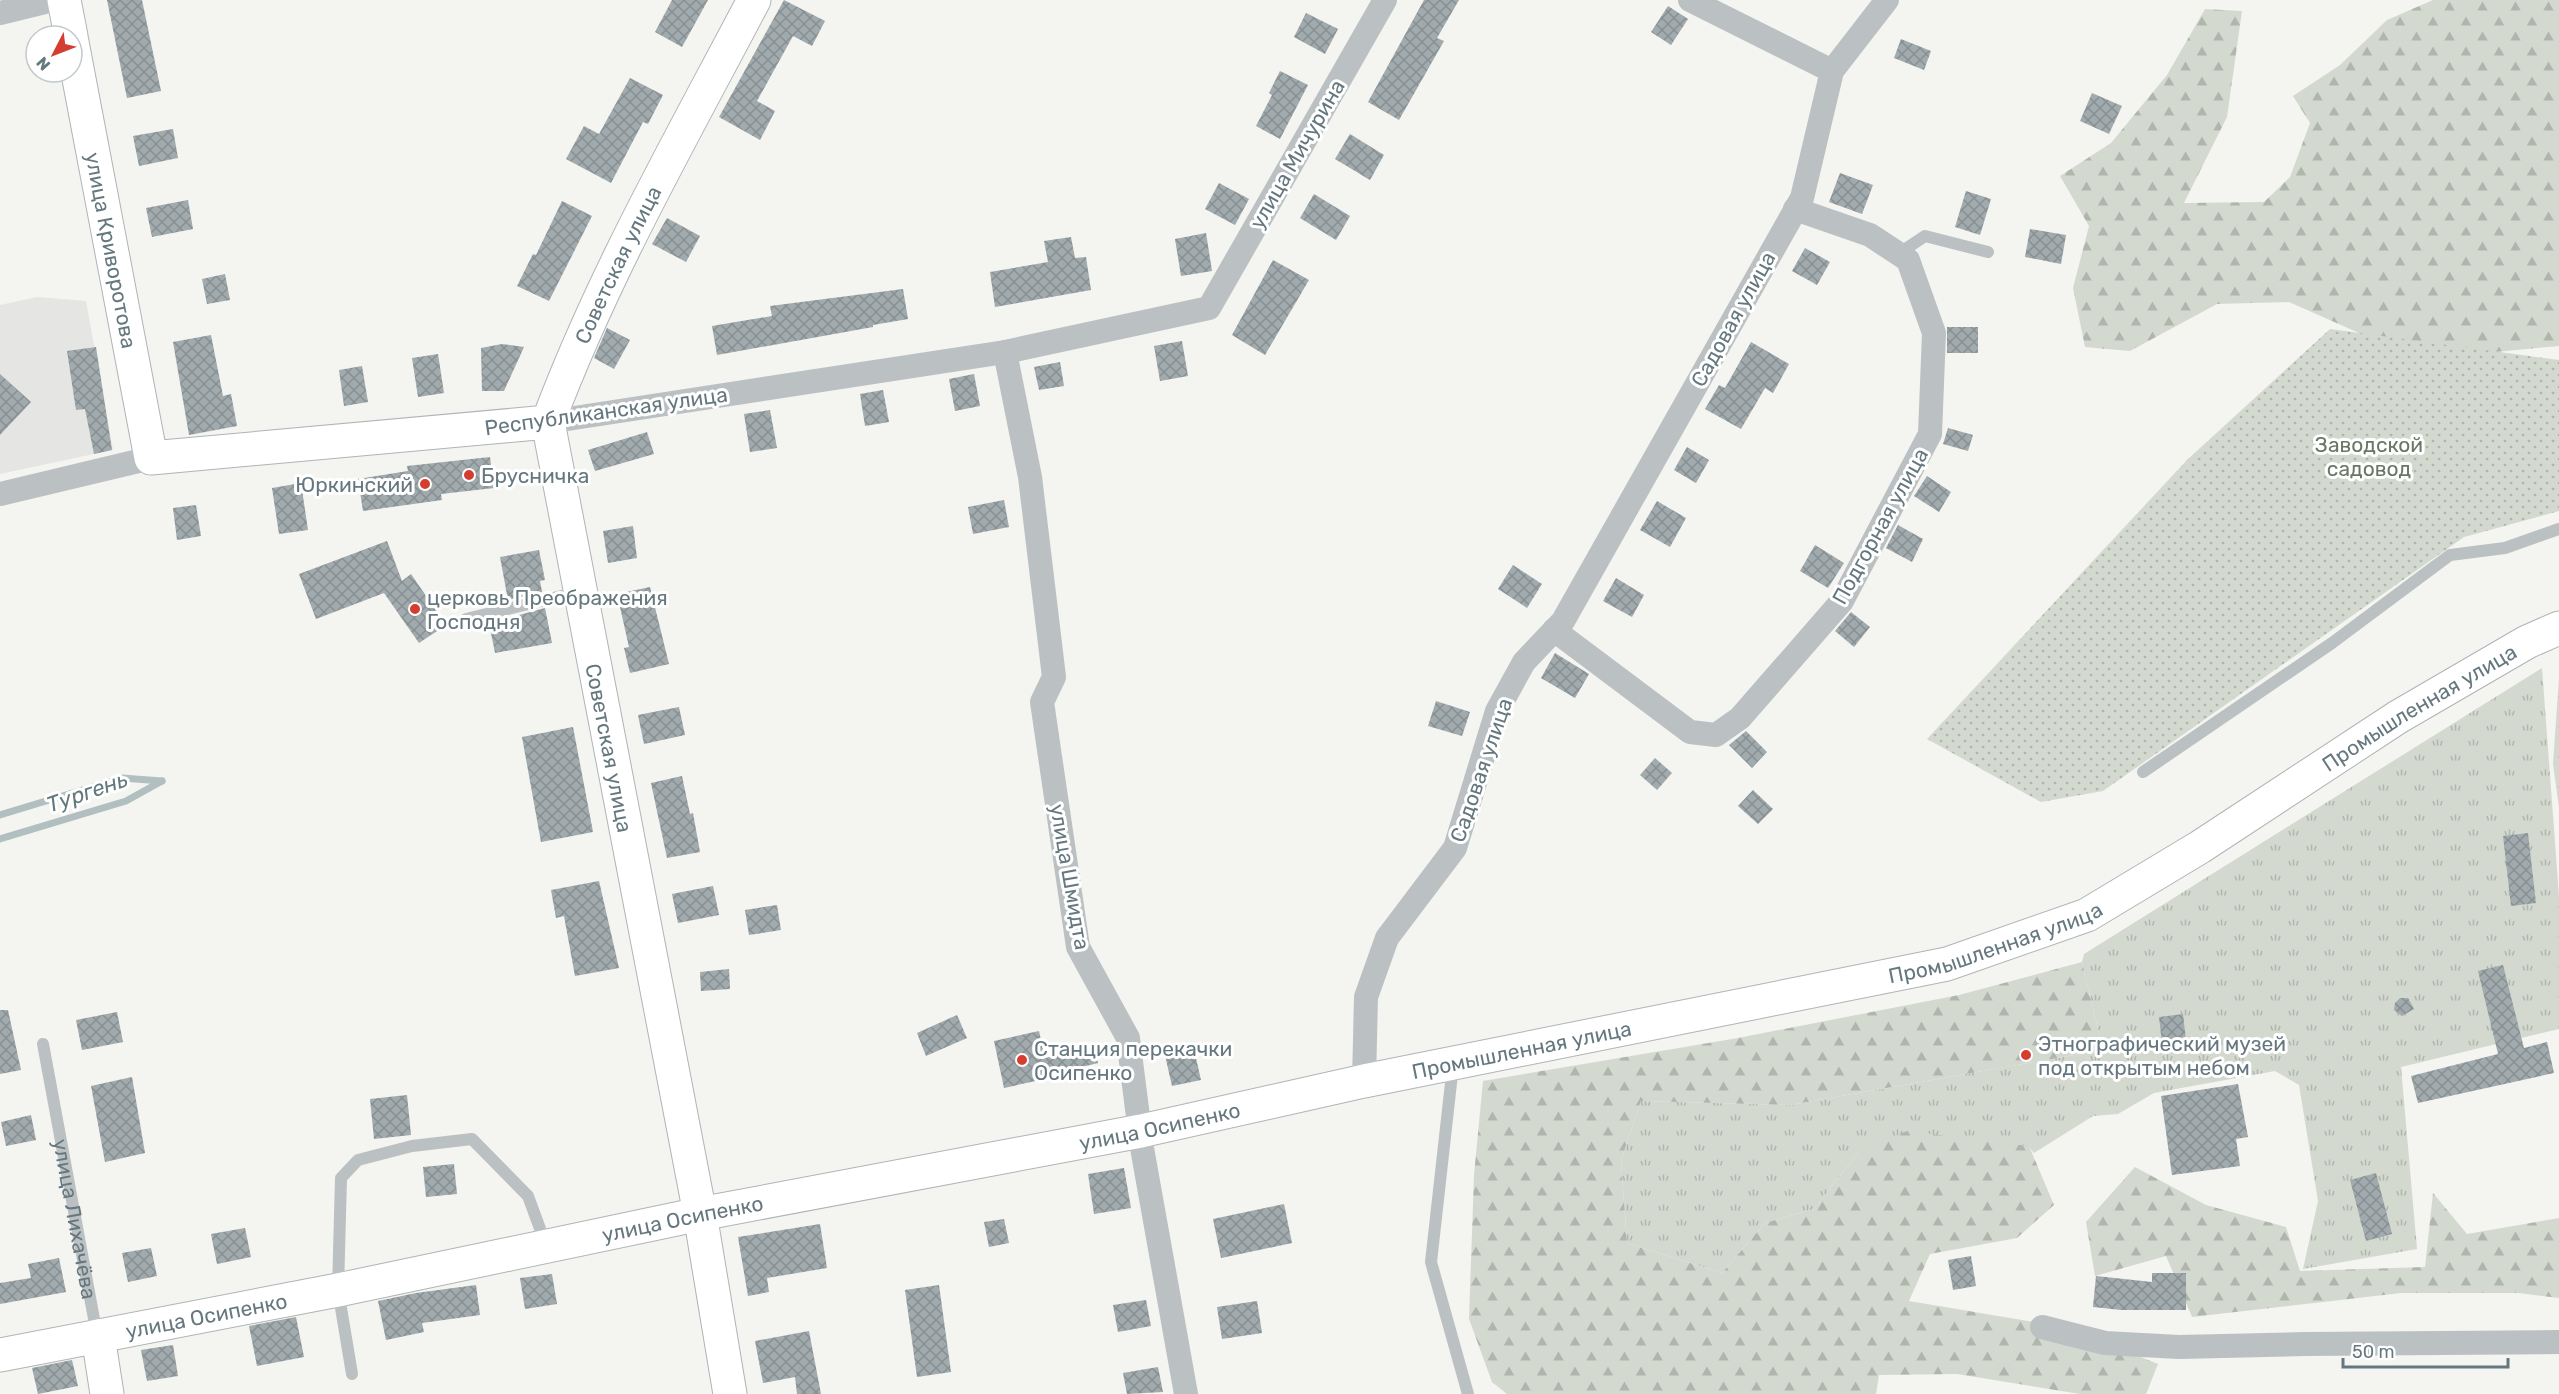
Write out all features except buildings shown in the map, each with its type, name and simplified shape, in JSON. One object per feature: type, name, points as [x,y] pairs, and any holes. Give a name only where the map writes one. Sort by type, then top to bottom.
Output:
[{"type":"main road","points":[[64,0],[69,24]]},
{"type":"main road","name":"Советская улица","points":[[730,1394],[700,1214],[548,422],[574,354],[606,282],[754,0]]},
{"type":"main road","name":"улица Криворотова","points":[[80,84],[151,458]]},
{"type":"main road","name":"Республиканская улица","points":[[151,458],[548,422]]},
{"type":"main road","name":"Промышленная улица","points":[[1364,1081],[1947,964],[2087,915],[2200,847],[2398,717],[2527,642],[2559,628]]},
{"type":"main road","name":"улица Осипенко","points":[[0,1355],[338,1290],[700,1214],[1141,1131],[1364,1081]]},
{"type":"main road","name":"улица Лихачёва","points":[[98,1336],[107,1394]]},
{"type":"street","points":[[0,13],[53,0]]},
{"type":"street","name":"улица Мичурина","points":[[1209,308],[1385,0]]},
{"type":"street","points":[[1690,0],[1832,71]]},
{"type":"street","name":"Садовая улица","points":[[1364,1081],[1366,997],[1387,938],[1455,848],[1497,711],[1524,662],[1563,621],[1802,198],[1832,71],[1887,0]]},
{"type":"street","name":"Подгорная улица","points":[[1554,630],[1690,732],[1716,735],[1740,718],[1842,601],[1930,434],[1934,333],[1908,260],[1870,235],[1795,209]]},
{"type":"street","name":"Республиканская улица","points":[[548,422],[1005,352],[1209,308]]},
{"type":"street","name":"улица Шмидта","points":[[1005,352],[1032,489],[1054,677],[1042,702],[1078,947],[1128,1038],[1141,1131],[1186,1394]]},
{"type":"street","name":"Республиканская улица","points":[[0,494],[151,458]]},
{"type":"street","points":[[2042,1327],[2105,1343],[2179,1347],[2559,1342]]},
{"type":"lane","points":[[1898,254],[1925,237],[1988,252]]},
{"type":"lane","points":[[2143,772],[2332,643],[2450,555],[2505,548],[2559,529]]},
{"type":"lane","points":[[466,619],[579,592]]},
{"type":"lane","name":"улица Лихачёва","points":[[43,1044],[98,1336]]},
{"type":"lane","points":[[1453,1064],[1431,1262],[1468,1394]]},
{"type":"lane","points":[[352,1374],[338,1290],[340,1178],[358,1160],[412,1146],[472,1139],[528,1196],[546,1247]]},
{"type":"shaded area","points":[[37,297],[86,301],[113,450],[0,474],[0,305]]},
{"type":"green space","points":[[2433,0],[2559,0],[2559,346],[2475,354],[2402,352],[2289,302],[2217,304],[2130,351],[2085,347],[2073,288],[2089,226],[2060,176],[2111,143],[2167,75],[2205,9],[2242,11],[2227,117],[2184,203],[2264,202],[2290,177],[2310,123],[2293,96],[2340,65],[2387,20]]},
{"type":"green space","name":"Заводской садовод","points":[[2330,329],[2559,360],[2559,511],[2464,537],[2103,791],[2041,802],[1927,739],[2187,460]]},
{"type":"green space","points":[[2542,668],[2559,896],[2559,1029],[2401,1067],[2417,1249],[2303,1269],[2318,1201],[2299,1085],[2275,1071],[2154,1093],[2118,1114],[2093,1116],[2034,1153],[2028,1146],[1858,1153],[1814,1209],[1765,1223],[1722,1273],[1627,1243],[1621,1160],[1641,1101],[1790,1105],[2103,1050],[2082,962],[2084,954]]},
{"type":"green space","points":[[2559,677],[2559,808],[2553,764]]},
{"type":"green space","points":[[2082,962],[2103,1050],[1790,1105],[1641,1101],[1621,1160],[1627,1243],[1722,1273],[1765,1223],[1814,1209],[1858,1153],[1907,1131],[2029,1146],[2054,1205],[2017,1238],[1930,1254],[1909,1301],[2070,1328],[2158,1364],[2146,1394],[2080,1394],[1957,1374],[1879,1375],[1876,1394],[1507,1394],[1492,1382],[1469,1319],[1474,1175],[1483,1081],[1738,1038],[1959,995]]},
{"type":"green space","points":[[2135,1167],[2206,1205],[2286,1227],[2300,1271],[2425,1267],[2433,1193],[2467,1234],[2559,1218],[2559,1298],[2519,1293],[2401,1293],[2192,1317],[2166,1256],[2095,1276],[2086,1222]]},
{"type":"waterway","name":"Тургень","points":[[0,815],[122,778],[162,781]]},
{"type":"waterway","name":"Тургень","points":[[0,839],[126,801],[162,781]]},
{"type":"place","name":"Брусничка","points":[[469,475]]},
{"type":"place","name":"Юркинский","points":[[425,484]]},
{"type":"place","name":"церковь Преображения Господня","points":[[415,609]]},
{"type":"place","name":"Этнографический музей под открытым небом","points":[[2026,1055]]},
{"type":"place","name":"Станция перекачки Осипенко","points":[[1022,1060]]}]
